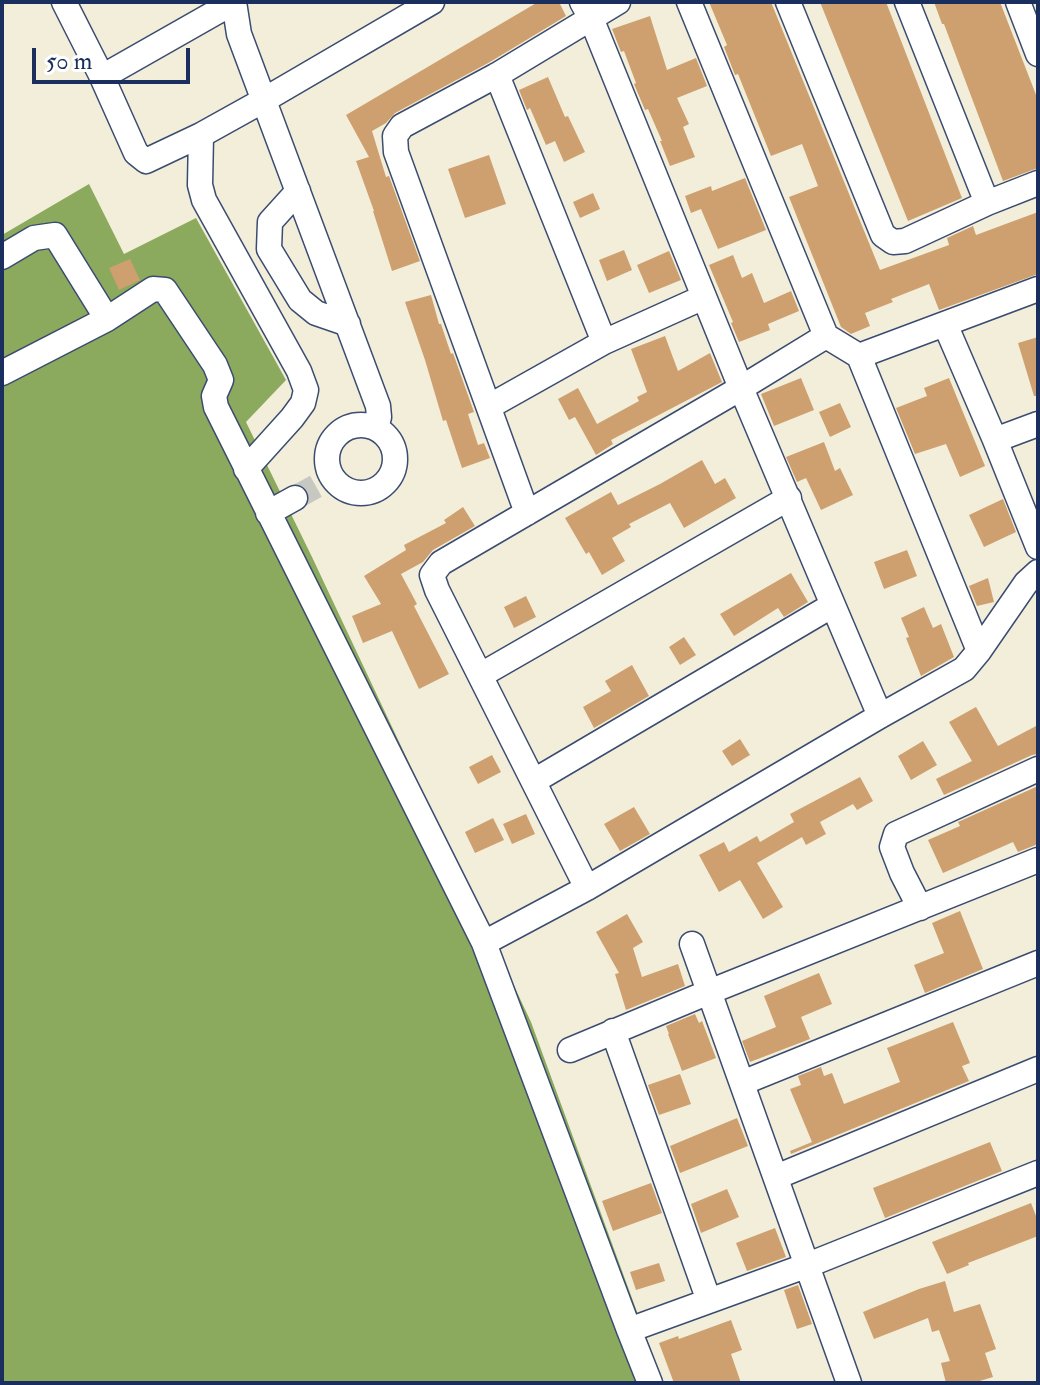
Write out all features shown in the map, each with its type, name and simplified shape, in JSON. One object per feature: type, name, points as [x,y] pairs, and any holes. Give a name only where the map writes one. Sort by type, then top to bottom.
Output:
[{"type":"street","points":[[64,2],[136,153],[146,161],[264,100],[432,2]]},
{"type":"street","points":[[102,77],[234,2],[239,34],[378,406],[376,427]]},
{"type":"street","points":[[527,513],[396,152],[395,136],[402,126],[497,75],[586,10],[618,2]]},
{"type":"street","points":[[689,2],[826,336],[859,356],[979,651]]},
{"type":"street","points":[[788,2],[883,235],[893,242],[905,241],[1038,183]]},
{"type":"street","points":[[907,2],[987,203]]},
{"type":"street","points":[[1018,2],[1038,54]]},
{"type":"street","points":[[586,10],[880,716]]},
{"type":"street","points":[[497,75],[604,342]]},
{"type":"street","points":[[201,135],[200,185],[204,200],[299,371],[306,390],[303,403],[292,418],[246,469]]},
{"type":"street","points":[[298,191],[270,222],[269,249],[300,300],[316,313],[348,324]]},
{"type":"street","points":[[2,257],[34,238],[55,235],[107,319]]},
{"type":"street","points":[[2,373],[107,319],[153,289],[165,290],[215,365],[221,380],[214,396],[216,407],[484,943],[650,1383]]},
{"type":"street","points":[[859,356],[1038,289]]},
{"type":"street","points":[[490,406],[604,342],[704,297]]},
{"type":"street","points":[[945,324],[1038,547]]},
{"type":"street","points":[[587,888],[432,575],[441,563],[826,336]]},
{"type":"street","points":[[358,424],[376,427],[390,439],[396,457],[393,474],[381,488],[364,494],[346,491],[325,482],[330,444],[341,430],[358,424]]},
{"type":"street","points":[[995,440],[1038,424]]},
{"type":"street","points":[[268,513],[295,498]]},
{"type":"street","points":[[481,675],[789,498]]},
{"type":"street","points":[[484,943],[587,888],[964,669],[1026,583],[1038,572]]},
{"type":"street","points":[[534,781],[833,605]]},
{"type":"street","points":[[920,908],[892,847],[896,834],[1038,769]]},
{"type":"street","points":[[570,1050],[1038,860]]},
{"type":"street","points":[[692,944],[849,1383]]},
{"type":"street","points":[[742,1083],[1038,963]]},
{"type":"street","points":[[613,1031],[709,1301]]},
{"type":"street","points":[[776,1177],[1038,1069]]},
{"type":"street","points":[[629,1330],[808,1265],[1038,1173]]},
{"type":"green space","points":[[89,184],[124,254],[196,218],[286,380],[246,422],[531,1022],[663,1383],[2,1383],[2,235]]},
{"type":"building","points":[[538,2],[559,2],[566,16],[490,62],[395,113],[372,131],[386,177],[389,176],[420,261],[392,271],[356,161],[369,157],[346,115]]},
{"type":"building","points":[[709,2],[771,2],[880,270],[949,245],[947,238],[973,226],[976,235],[1038,212],[1038,274],[939,310],[929,284],[865,313],[870,326],[851,334],[841,327],[789,197],[818,186],[802,144],[771,156],[738,74],[735,75],[724,47],[727,45]]},
{"type":"building","points":[[820,2],[886,2],[962,198],[908,221]]},
{"type":"building","points":[[934,2],[1000,2],[1038,100],[1038,168],[1003,181]]},
{"type":"building","points":[[650,16],[667,70],[696,58],[707,86],[677,98],[689,124],[683,127],[695,157],[670,166],[648,109],[645,110],[634,84],[624,51],[621,52],[612,29]]},
{"type":"building","points":[[548,77],[565,117],[568,116],[585,152],[564,162],[555,141],[546,145],[519,90]]},
{"type":"building","points":[[489,155],[506,204],[465,218],[448,169]]},
{"type":"building","points":[[745,178],[766,230],[718,249],[701,209],[691,213],[685,196],[711,186],[712,191]]},
{"type":"building","points":[[593,193],[600,209],[580,218],[573,202]]},
{"type":"building","points":[[624,250],[632,270],[607,281],[599,260]]},
{"type":"building","points":[[669,251],[681,280],[649,293],[637,265]]},
{"type":"building","points":[[733,255],[742,278],[752,273],[764,303],[791,291],[799,311],[768,324],[770,330],[739,342],[709,265]]},
{"type":"building","points":[[130,259],[140,280],[119,290],[109,268]]},
{"type":"building","points":[[431,295],[439,324],[474,412],[468,414],[478,445],[484,443],[490,458],[462,468],[446,420],[443,421],[405,302]]},
{"type":"building","points":[[665,336],[678,371],[710,353],[722,382],[611,440],[613,444],[596,455],[575,417],[569,420],[558,399],[578,388],[597,424],[639,401],[637,397],[647,392],[631,349]]},
{"type":"building","points":[[1038,337],[1038,396],[1034,396],[1018,343]]},
{"type":"building","points":[[801,378],[814,410],[774,426],[761,394]]},
{"type":"building","points":[[949,378],[985,466],[960,477],[946,444],[915,454],[896,408],[927,396],[924,388]]},
{"type":"building","points":[[840,403],[851,427],[830,437],[819,412]]},
{"type":"building","points":[[824,442],[835,471],[840,468],[853,495],[821,510],[806,478],[797,482],[786,457]]},
{"type":"building","points":[[702,460],[715,484],[725,478],[736,498],[684,528],[670,503],[629,524],[631,527],[612,538],[625,561],[602,575],[565,518],[611,492],[618,505]]},
{"type":"building","points":[[1003,499],[1016,532],[984,547],[969,515]]},
{"type":"building","points":[[463,507],[475,526],[433,550],[423,562],[401,574],[449,674],[419,689],[392,631],[363,643],[352,616],[381,604],[364,576],[406,550],[404,545],[446,523],[444,520]]},
{"type":"building","points":[[907,550],[917,576],[884,589],[874,562]]},
{"type":"building","points":[[791,573],[808,602],[784,617],[778,608],[734,636],[720,614]]},
{"type":"building","points":[[988,578],[994,602],[977,606],[969,586]]},
{"type":"building","points":[[526,596],[536,617],[514,628],[504,607]]},
{"type":"building","points":[[924,607],[933,628],[941,624],[954,657],[921,676],[901,618]]},
{"type":"building","points":[[684,637],[696,655],[680,665],[669,647]]},
{"type":"building","points":[[632,665],[649,696],[594,728],[583,707],[611,691],[605,681]]},
{"type":"building","points":[[976,707],[998,746],[1038,725],[1038,754],[944,795],[936,779],[972,761],[949,722]]},
{"type":"building","points":[[740,739],[750,755],[732,766],[722,751]]},
{"type":"building","points":[[923,741],[937,765],[911,780],[898,756]]},
{"type":"building","points":[[492,755],[501,772],[478,784],[469,767]]},
{"type":"building","points":[[860,777],[873,801],[857,810],[853,804],[820,822],[826,834],[806,845],[802,837],[757,863],[783,907],[763,919],[740,880],[719,892],[699,855],[724,842],[729,852],[757,836],[760,842],[794,822],[790,814]]},
{"type":"building","points":[[1038,786],[1038,844],[1018,852],[1013,842],[943,873],[928,840],[960,826],[958,822]]},
{"type":"building","points":[[634,807],[650,834],[620,851],[604,824]]},
{"type":"building","points":[[526,814],[535,834],[512,844],[503,824]]},
{"type":"building","points":[[493,818],[504,840],[475,853],[465,832]]},
{"type":"building","points":[[960,911],[983,969],[925,993],[914,965],[944,953],[932,923]]},
{"type":"building","points":[[627,914],[643,942],[633,948],[642,977],[678,964],[685,986],[626,1010],[615,974],[619,973],[596,932]]},
{"type":"building","points":[[819,973],[832,1004],[801,1017],[810,1039],[750,1062],[742,1041],[776,1027],[764,996]]},
{"type":"building","points":[[695,1014],[699,1023],[702,1021],[716,1058],[682,1071],[666,1026]]},
{"type":"building","points":[[953,1022],[970,1063],[962,1066],[969,1081],[791,1154],[790,1151],[812,1142],[790,1089],[801,1085],[798,1076],[821,1067],[824,1076],[832,1073],[844,1104],[900,1082],[887,1048]]},
{"type":"building","points":[[680,1074],[691,1104],[659,1115],[648,1085]]},
{"type":"building","points":[[737,1118],[748,1146],[680,1173],[670,1146]]},
{"type":"building","points":[[990,1142],[1002,1171],[885,1218],[873,1188]]},
{"type":"building","points":[[651,1183],[662,1213],[613,1231],[602,1201]]},
{"type":"building","points":[[727,1189],[739,1217],[701,1233],[691,1204]]},
{"type":"building","points":[[1031,1203],[1038,1221],[1038,1236],[947,1274],[932,1242]]},
{"type":"building","points":[[775,1228],[786,1257],[747,1271],[736,1243]]},
{"type":"building","points":[[659,1263],[665,1281],[636,1290],[630,1272]]},
{"type":"building","points":[[945,1281],[954,1312],[980,1304],[996,1349],[985,1353],[993,1377],[973,1383],[946,1383],[941,1363],[950,1361],[939,1330],[932,1332],[928,1318],[874,1339],[863,1312]]},
{"type":"building","points":[[798,1285],[812,1324],[797,1329],[784,1290]]},
{"type":"building","points":[[731,1320],[742,1350],[731,1354],[741,1383],[674,1383],[659,1343]]},
{"type":"tunnel","points":[[295,498],[318,485]]}]
